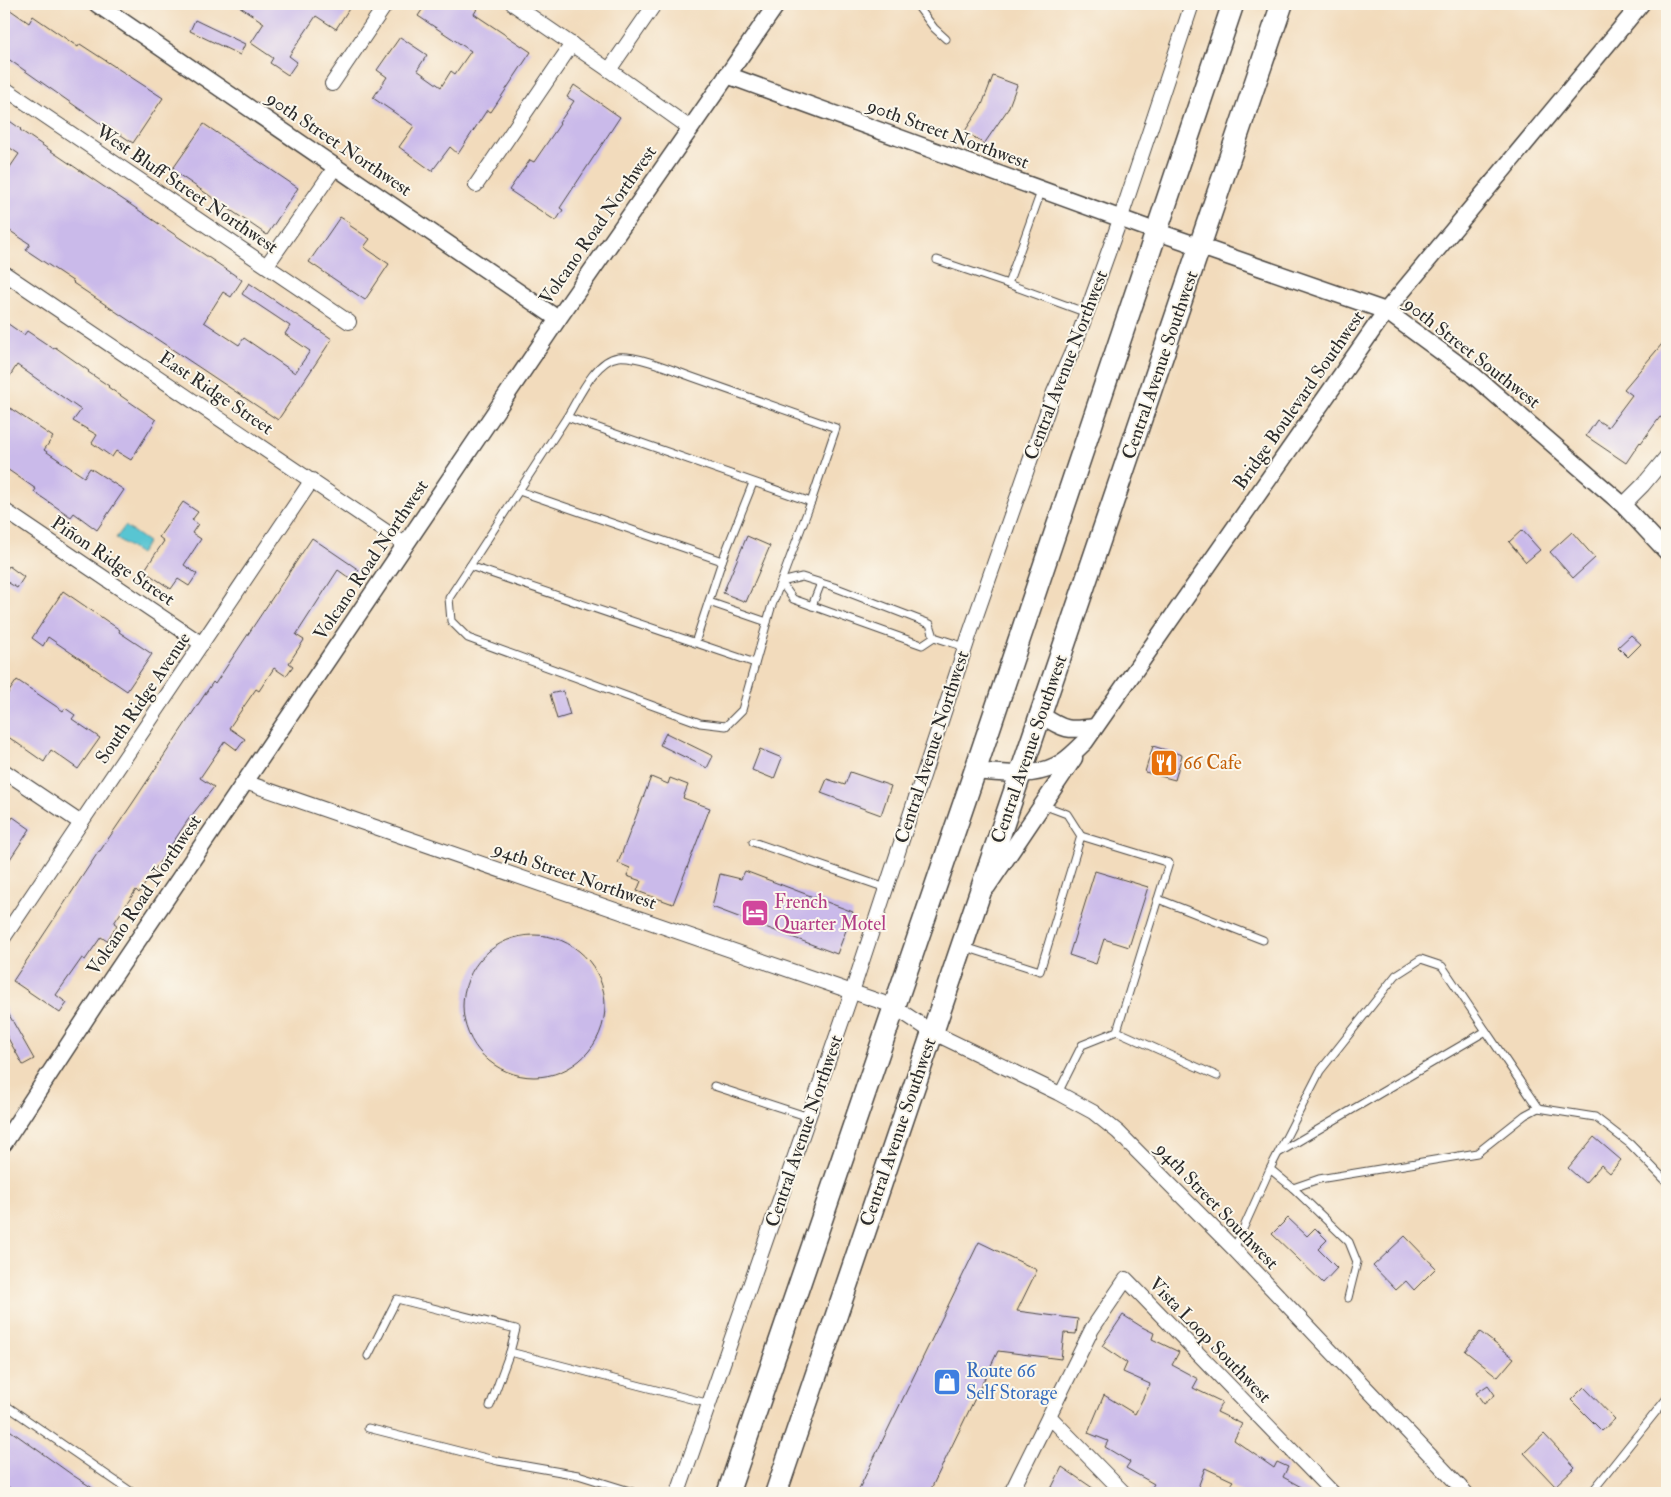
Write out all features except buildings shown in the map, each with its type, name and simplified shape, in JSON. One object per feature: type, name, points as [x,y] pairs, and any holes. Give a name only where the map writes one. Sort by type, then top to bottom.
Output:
[{"type":"main road","name":"Central Avenue Northwest","points":[[728,1493],[893,1006],[975,771],[1155,231],[1233,4]]},
{"type":"main road","name":"Central Avenue Southwest","points":[[776,1493],[1282,4]]},
{"type":"street","name":"90th Street Northwest","points":[[97,4],[558,318]]},
{"type":"street","points":[[332,84],[386,4]]},
{"type":"street","points":[[513,4],[690,128]]},
{"type":"street","name":"Volcano Road Northwest","points":[[4,1143],[111,980],[558,318],[777,4]]},
{"type":"street","name":"Central Avenue Northwest","points":[[678,1493],[852,992],[965,647],[1054,392],[1075,345],[1121,218],[1192,4]]},
{"type":"street","name":"Bridge Boulevard Southwest","points":[[975,771],[1021,774],[1046,770],[1057,766],[1085,742],[1386,311],[1641,4]]},
{"type":"street","points":[[609,70],[654,5]]},
{"type":"street","points":[[476,186],[572,44]]},
{"type":"street","name":"90th Street Northwest","points":[[727,75],[1155,231]]},
{"type":"street","name":"West Bluff Street Northwest","points":[[4,88],[268,265],[349,322]]},
{"type":"street","points":[[268,265],[336,166]]},
{"type":"street","name":"90th Street Southwest","points":[[1155,231],[1386,311],[1473,375],[1623,505],[1667,552]]},
{"type":"street","name":"East Ridge Street","points":[[4,273],[406,544]]},
{"type":"street","points":[[1623,505],[1643,485],[1667,456]]},
{"type":"street","name":"South Ridge Avenue","points":[[4,937],[312,480]]},
{"type":"street","name":"Piñon Ridge Street","points":[[4,510],[202,644]]},
{"type":"street","points":[[1041,715],[1056,725],[1072,730],[1095,727]]},
{"type":"street","points":[[978,900],[1085,742]]},
{"type":"street","points":[[4,771],[81,823]]},
{"type":"street","name":"94th Street Northwest","points":[[245,782],[893,1006]]},
{"type":"street","name":"94th Street Southwest","points":[[893,1006],[932,1032],[1093,1112],[1118,1132],[1234,1249],[1466,1493]]},
{"type":"street","name":"Vista Loop Southwest","points":[[1011,1493],[1092,1329],[1126,1279],[1333,1493]]},
{"type":"street","points":[[1049,1416],[1124,1493]]},
{"type":"lane","points":[[916,4],[934,28],[946,39]]},
{"type":"lane","points":[[1008,284],[1042,189]]},
{"type":"lane","points":[[937,260],[1087,313]]},
{"type":"lane","points":[[617,357],[644,360],[836,428],[767,622],[742,710],[726,726],[700,723],[468,638],[451,621],[449,598],[519,491],[592,375],[601,365],[617,357]]},
{"type":"lane","points":[[567,417],[811,502]]},
{"type":"lane","points":[[695,643],[722,561],[753,483]]},
{"type":"lane","points":[[519,491],[722,561]]},
{"type":"lane","points":[[470,566],[755,663]]},
{"type":"lane","points":[[782,582],[802,577],[821,583],[930,624],[934,637]]},
{"type":"lane","points":[[782,582],[792,599],[922,645],[934,637]]},
{"type":"lane","points":[[812,606],[821,583]]},
{"type":"lane","points":[[709,602],[767,622]]},
{"type":"lane","points":[[934,637],[965,647]]},
{"type":"lane","points":[[1043,805],[1067,814],[1081,836],[1169,863],[1117,1031]]},
{"type":"lane","points":[[962,946],[1040,971],[1081,836]]},
{"type":"lane","points":[[753,842],[886,888]]},
{"type":"lane","points":[[1158,899],[1262,940]]},
{"type":"lane","points":[[1234,1249],[1270,1169],[1320,1071],[1396,975],[1421,959],[1442,966],[1538,1108]]},
{"type":"lane","points":[[1058,1093],[1082,1046],[1117,1031],[1218,1076]]},
{"type":"lane","points":[[1279,1153],[1486,1031]]},
{"type":"lane","points":[[714,1086],[809,1117]]},
{"type":"lane","points":[[1293,1188],[1319,1179],[1477,1153],[1525,1115],[1538,1108],[1595,1117],[1630,1144],[1667,1182]]},
{"type":"lane","points":[[1270,1169],[1293,1188],[1349,1242],[1357,1262],[1348,1298]]},
{"type":"lane","points":[[368,1356],[396,1299],[516,1329],[510,1352],[490,1406]]},
{"type":"lane","points":[[510,1352],[710,1404]]},
{"type":"lane","points":[[1591,1493],[1667,1398]]},
{"type":"lane","points":[[4,1404],[133,1493]]},
{"type":"lane","points":[[368,1428],[498,1461],[578,1474],[636,1493]]},
{"type":"water","points":[[125,526],[148,542],[140,554],[116,538]]},
{"type":"place","name":"66 Cafe","points":[[1164,763]]},
{"type":"place","name":"French Quarter Motel","points":[[755,913]]},
{"type":"place","name":"Route 66 Self Storage","points":[[947,1382]]}]
